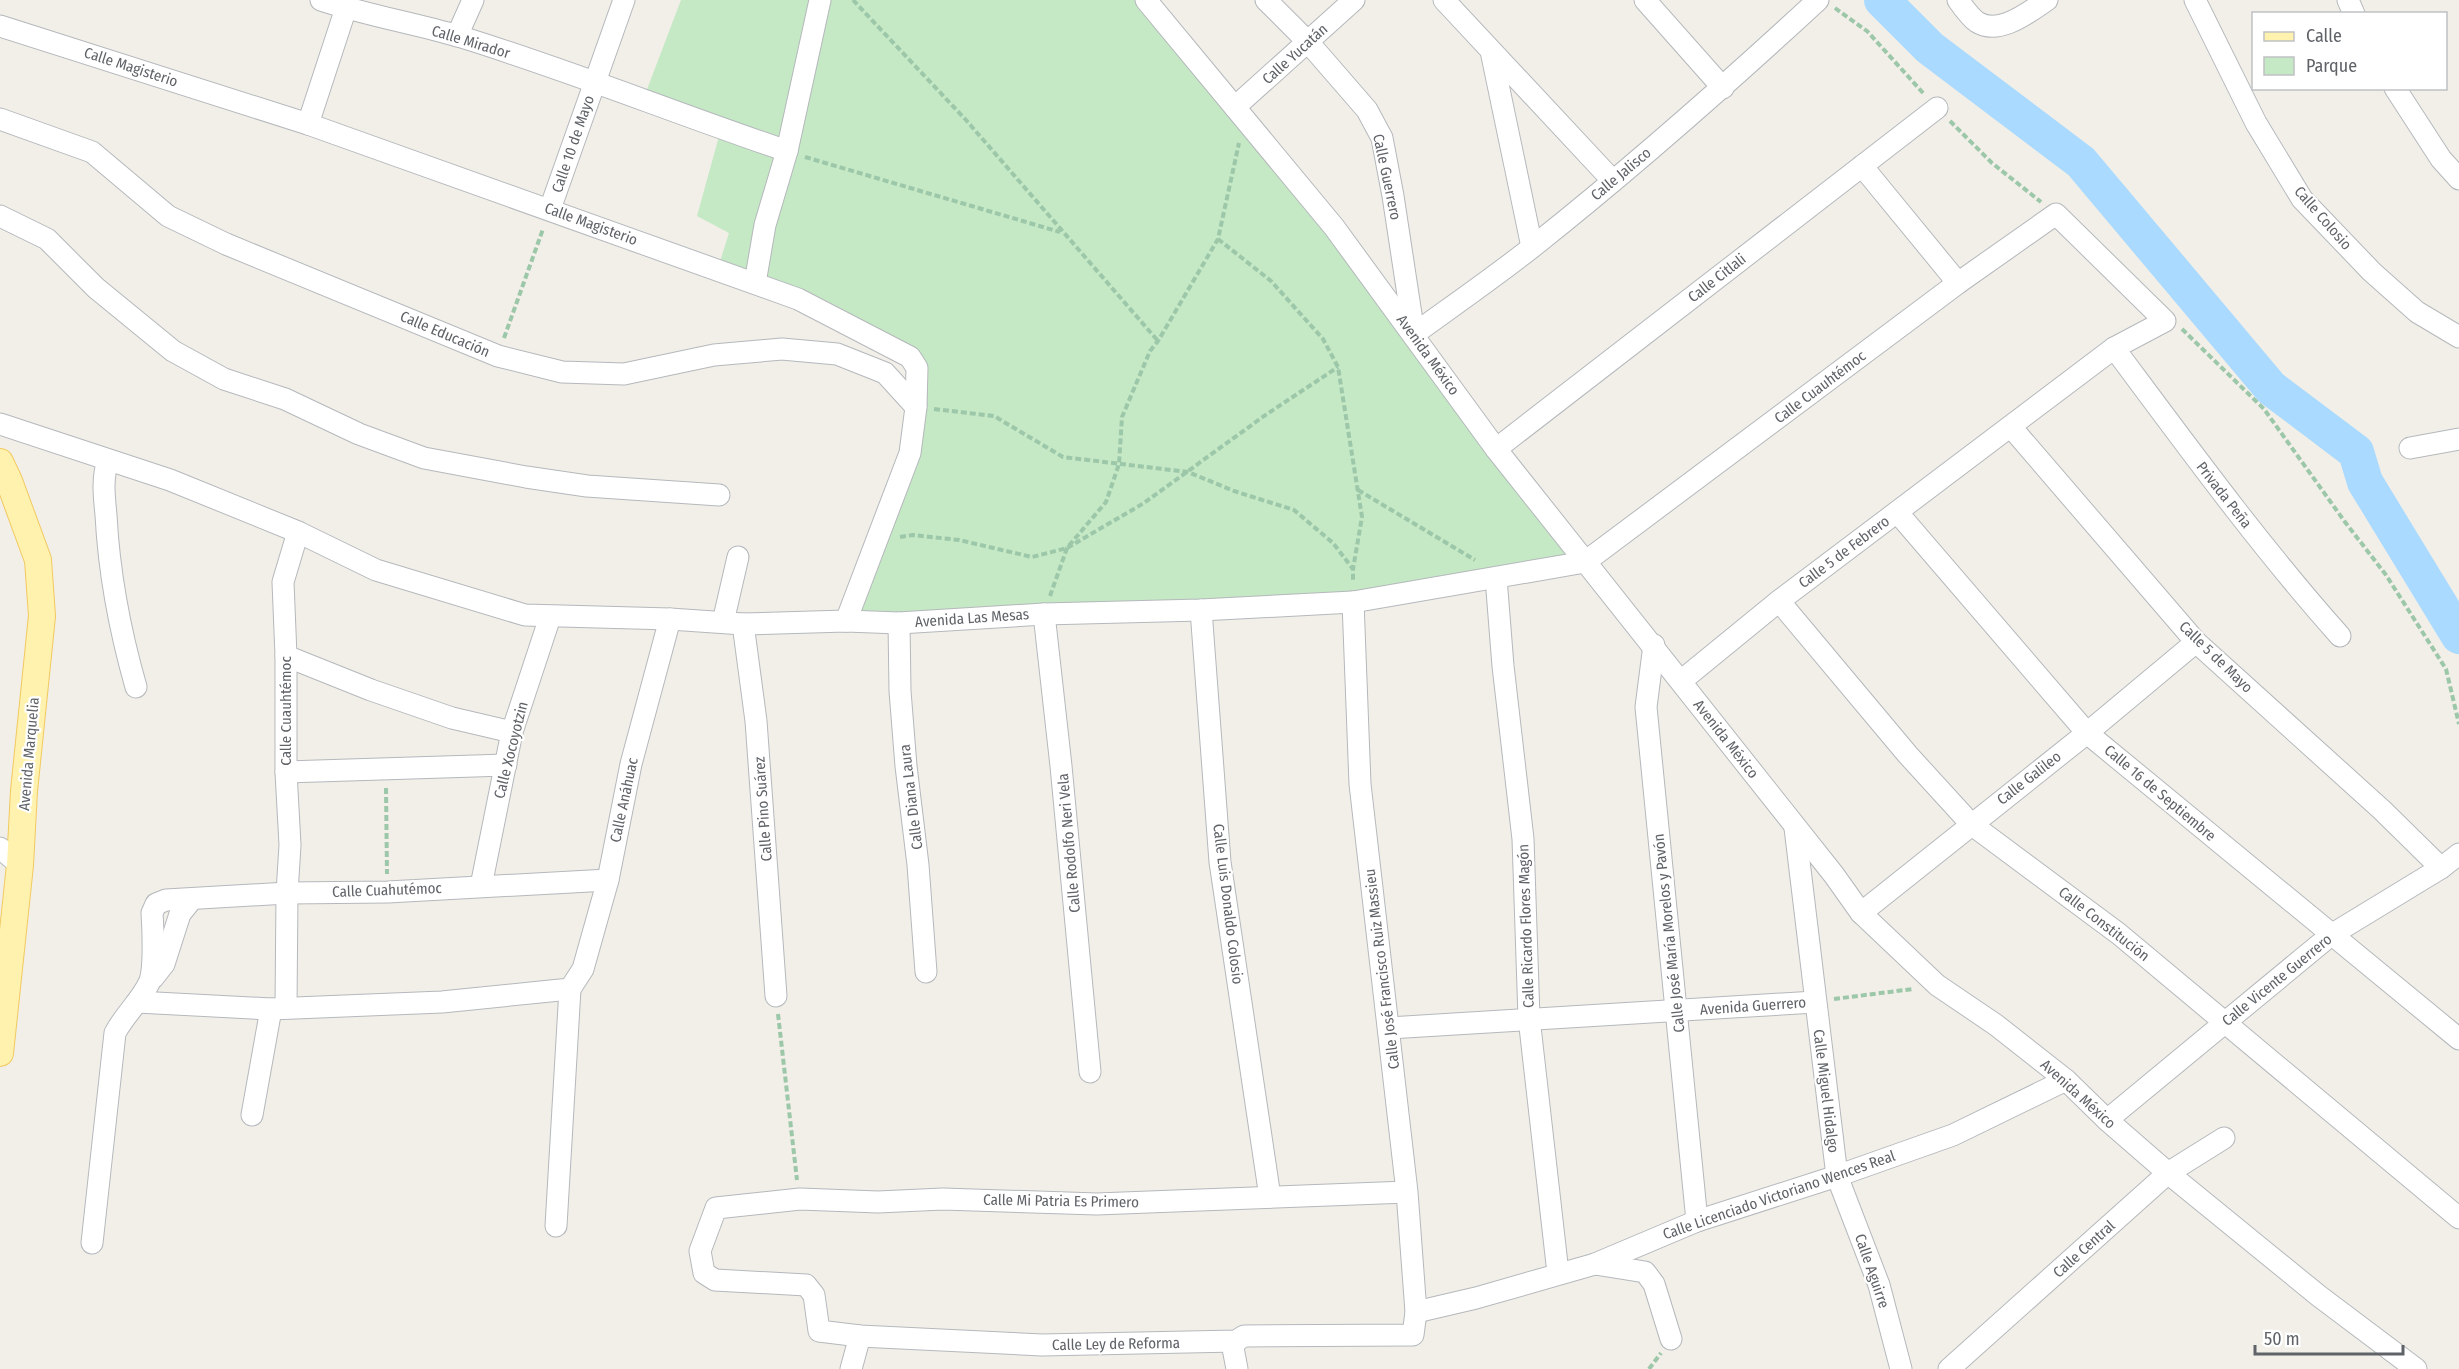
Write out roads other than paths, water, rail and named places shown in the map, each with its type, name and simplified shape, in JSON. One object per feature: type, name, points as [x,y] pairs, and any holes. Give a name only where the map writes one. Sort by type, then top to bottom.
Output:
[{"type":"main road","name":"Avenida Marquelia","points":[[0,462],[9,480],[38,560],[42,616],[24,791],[20,865],[0,1053]]},
{"type":"street","name":"Calle Mirador","points":[[321,0],[457,36],[595,81],[787,151]]},
{"type":"street","points":[[457,36],[473,0]]},
{"type":"street","name":"Calle 10 de Mayo","points":[[550,209],[624,0]]},
{"type":"street","points":[[755,283],[765,225],[787,151],[820,0]]},
{"type":"street","name":"Avenida México","points":[[1146,0],[1334,227],[1496,449],[1654,645],[1834,875],[1861,913],[1937,985],[1996,1025],[2066,1080],[2107,1120],[2168,1173],[2319,1296],[2413,1368]]},
{"type":"street","points":[[1266,0],[1308,42]]},
{"type":"street","name":"Calle Yucatán","points":[[1235,107],[1354,0]]},
{"type":"street","points":[[1444,0],[1613,181]]},
{"type":"street","points":[[1645,0],[1723,88]]},
{"type":"street","points":[[1958,0],[1978,22],[1993,26],[2019,19],[2047,0]]},
{"type":"street","name":"Calle Colosio","points":[[2195,0],[2256,123],[2302,199],[2372,272],[2418,312],[2459,337]]},
{"type":"street","name":"Calle Jalisco","points":[[1414,334],[1533,247],[1826,3]]},
{"type":"street","points":[[308,124],[346,8]]},
{"type":"street","name":"Calle Magisterio","points":[[0,26],[308,124],[755,283],[798,299],[910,357],[917,368],[916,407],[910,453],[846,621]]},
{"type":"street","name":"Calle Guerrero","points":[[1308,42],[1367,110],[1382,138],[1414,334]]},
{"type":"street","points":[[1490,49],[1533,247]]},
{"type":"street","points":[[2396,90],[2441,159],[2459,179]]},
{"type":"street","name":"Calle Citlali","points":[[1496,449],[1937,108]]},
{"type":"street","name":"Calle Educación","points":[[0,119],[92,152],[168,216],[226,244],[498,356],[562,372],[624,374],[714,355],[782,349],[837,354],[885,373],[916,407]]},
{"type":"street","points":[[1862,166],[1958,283]]},
{"type":"street","name":"Calle Cuauhtémoc","points":[[1585,562],[1958,283],[2056,214],[2165,321]]},
{"type":"street","points":[[0,216],[47,239],[96,288],[173,351],[224,379],[285,399],[359,434],[424,458],[526,477],[587,486],[719,495]]},
{"type":"street","name":"Calle 5 de Febrero","points":[[1681,681],[1779,602],[2114,348],[2165,321]]},
{"type":"street","name":"Privada Peña","points":[[2114,348],[2288,577],[2340,636]]},
{"type":"street","name":"Avenida Las Mesas","points":[[0,424],[170,480],[298,532],[376,570],[525,615],[733,623],[846,621],[899,623],[1044,614],[1353,603],[1496,578]]},
{"type":"street","name":"Calle 5 de Mayo","points":[[2011,427],[2196,642],[2382,810],[2441,868]]},
{"type":"street","points":[[2410,448],[2459,439]]},
{"type":"street","points":[[108,460],[103,475],[108,549],[124,643],[136,687]]},
{"type":"street","name":"Calle 16 de Septiembre","points":[[1897,512],[2087,733],[2459,1039]]},
{"type":"street","name":"Calle Cuauhtémoc","points":[[252,1115],[279,1008],[290,845],[286,772],[286,656],[283,582],[298,532]]},
{"type":"street","points":[[733,623],[738,557]]},
{"type":"street","points":[[1496,578],[1585,562]]},
{"type":"street","name":"Calle Ricardo Flores Magón","points":[[1496,578],[1503,666],[1523,839],[1529,1018],[1557,1273]]},
{"type":"street","name":"Calle Constitución","points":[[1779,602],[1908,755],[1971,824],[2119,934],[2459,1218]]},
{"type":"street","name":"Calle José Francisco Ruiz Massieu","points":[[1353,603],[1360,784],[1407,1192],[1416,1312],[1413,1335]]},
{"type":"street","name":"Calle Luis Donaldo Colosio","points":[[1201,610],[1220,862],[1270,1197]]},
{"type":"street","name":"Calle Rodolfo Neri Vela","points":[[1044,614],[1090,1072]]},
{"type":"street","name":"Calle Xocoyotzin","points":[[481,886],[512,732],[550,617]]},
{"type":"street","name":"Calle Anáhuac","points":[[556,1226],[574,985],[583,969],[608,880],[632,764],[670,619]]},
{"type":"street","name":"Calle Pino Suárez","points":[[733,623],[756,721],[776,996]]},
{"type":"street","name":"Calle Diana Laura","points":[[899,623],[900,691],[918,865],[926,972]]},
{"type":"street","name":"Calle Galileo","points":[[1861,913],[2087,733],[2196,642]]},
{"type":"street","name":"Calle José María Morelos y Pavón","points":[[1654,645],[1646,707],[1697,1221]]},
{"type":"street","points":[[286,656],[371,690],[452,718],[512,732]]},
{"type":"street","points":[[286,772],[506,765]]},
{"type":"street","name":"Calle Miguel Hidalgo","points":[[1795,828],[1837,1176]]},
{"type":"street","points":[[0,848],[20,865]]},
{"type":"street","name":"Calle Vicente Guerrero","points":[[2107,1120],[2331,935],[2441,868],[2459,854]]},
{"type":"street","name":"Calle Cuahutémoc","points":[[151,981],[152,913],[156,904],[166,900],[287,893],[388,892],[608,880]]},
{"type":"street","points":[[92,1243],[115,1033],[123,1016],[137,1002],[164,964],[180,914],[192,899]]},
{"type":"street","points":[[137,1002],[279,1008],[442,1002],[574,985]]},
{"type":"street","name":"Avenida Guerrero","points":[[1389,1028],[1815,1002]]},
{"type":"street","name":"Calle Licenciado Victoriano Wences Real","points":[[1416,1312],[1476,1298],[1594,1264],[1697,1221],[1837,1176],[1953,1135],[2066,1080]]},
{"type":"street","name":"Calle Central","points":[[1949,1369],[2168,1173],[2224,1138]]},
{"type":"street","name":"Calle Aguirre","points":[[1837,1176],[1880,1285],[1901,1369]]},
{"type":"street","name":"Calle Mi Patria Es Primero","points":[[819,1331],[814,1294],[807,1285],[715,1280],[704,1273],[700,1251],[716,1208],[800,1199],[878,1202],[943,1199],[1097,1204],[1407,1192]]},
{"type":"street","points":[[1594,1264],[1645,1272],[1654,1284],[1671,1340]]},
{"type":"street","name":"Calle Ley de Reforma","points":[[819,1331],[860,1336],[1042,1345],[1236,1341],[1244,1336],[1413,1335]]},
{"type":"street","points":[[851,1369],[860,1336]]},
{"type":"street","points":[[1236,1341],[1233,1348],[1237,1369]]},
{"type":"waterway","points":[[1882,0],[1930,48],[2081,162],[2271,388],[2356,452],[2365,482],[2459,636]]}]
